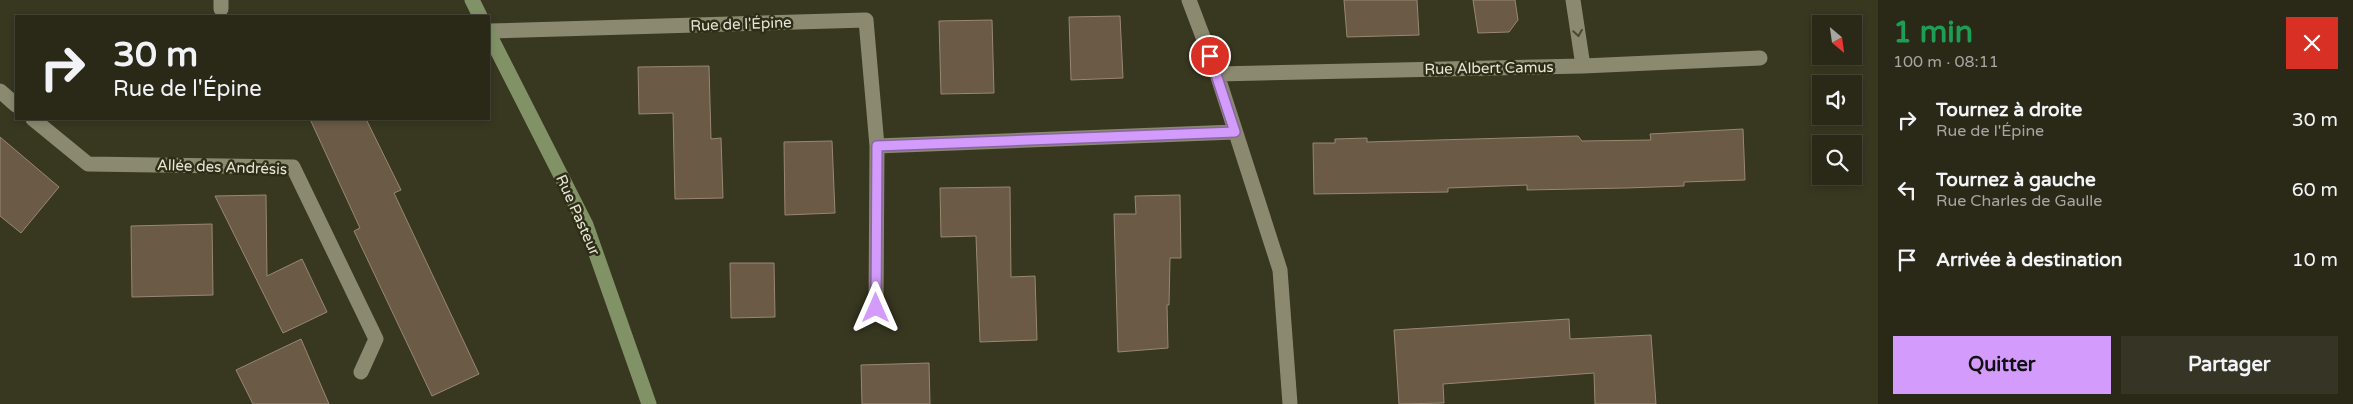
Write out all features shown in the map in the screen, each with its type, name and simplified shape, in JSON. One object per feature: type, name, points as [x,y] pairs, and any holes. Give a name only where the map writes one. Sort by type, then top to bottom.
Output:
[{"type":"street","points":[[472,0],[480,15]]},
{"type":"street","points":[[1190,0],[1217,74],[1280,270],[1290,404]]},
{"type":"street","points":[[1573,0],[1583,66]]},
{"type":"street","name":"Rue de l'Épine","points":[[490,32],[866,20],[877,146],[876,308]]},
{"type":"street","name":"Rue Pasteur","points":[[490,34],[586,225],[649,404]]},
{"type":"street","name":"Rue Albert Camus","points":[[1217,74],[1583,66],[1760,58]]},
{"type":"street","points":[[0,91],[15,104]]},
{"type":"street","name":"Allée des Andrésis","points":[[34,120],[88,164],[293,167],[376,339],[361,372]]},
{"type":"street","points":[[877,146],[1235,132]]},
{"type":"building","points":[[1344,0],[1417,0],[1419,35],[1347,37]]},
{"type":"building","points":[[1473,0],[1515,0],[1518,20],[1509,32],[1478,33]]},
{"type":"building","points":[[1120,16],[1123,78],[1071,80],[1069,17]]},
{"type":"building","points":[[992,20],[994,93],[941,94],[939,21]]},
{"type":"building","points":[[709,66],[711,139],[721,138],[723,198],[675,199],[673,113],[639,114],[638,67]]},
{"type":"building","points":[[310,120],[366,120],[401,190],[394,193],[479,374],[432,396],[354,231],[360,228]]},
{"type":"building","points":[[1743,129],[1745,180],[1684,182],[1684,186],[1626,188],[1527,190],[1527,185],[1448,188],[1448,192],[1314,194],[1313,143],[1335,143],[1335,139],[1367,138],[1367,142],[1578,136],[1582,141],[1651,140],[1650,134]]},
{"type":"building","points":[[0,137],[59,187],[21,233],[0,216]]},
{"type":"building","points":[[832,141],[835,213],[785,215],[784,142]]},
{"type":"building","points":[[1010,187],[1011,277],[1035,276],[1037,340],[980,342],[976,236],[941,237],[940,188]]},
{"type":"building","points":[[266,195],[267,276],[302,259],[327,312],[283,333],[215,196]]},
{"type":"building","points":[[1180,195],[1181,258],[1170,258],[1169,305],[1167,305],[1168,348],[1118,352],[1114,214],[1136,214],[1135,196]]},
{"type":"building","points":[[212,224],[213,295],[132,297],[131,226]]},
{"type":"building","points":[[730,263],[774,263],[775,317],[731,318]]},
{"type":"building","points":[[1569,319],[1570,339],[1651,335],[1656,404],[1595,404],[1594,373],[1443,384],[1444,403],[1399,404],[1394,330]]},
{"type":"building","points":[[301,339],[329,404],[253,404],[236,370]]},
{"type":"building","points":[[929,363],[930,404],[862,404],[861,365]]},
{"type":"route","points":[[876,308],[877,146],[1235,132],[1210,56]]}]
